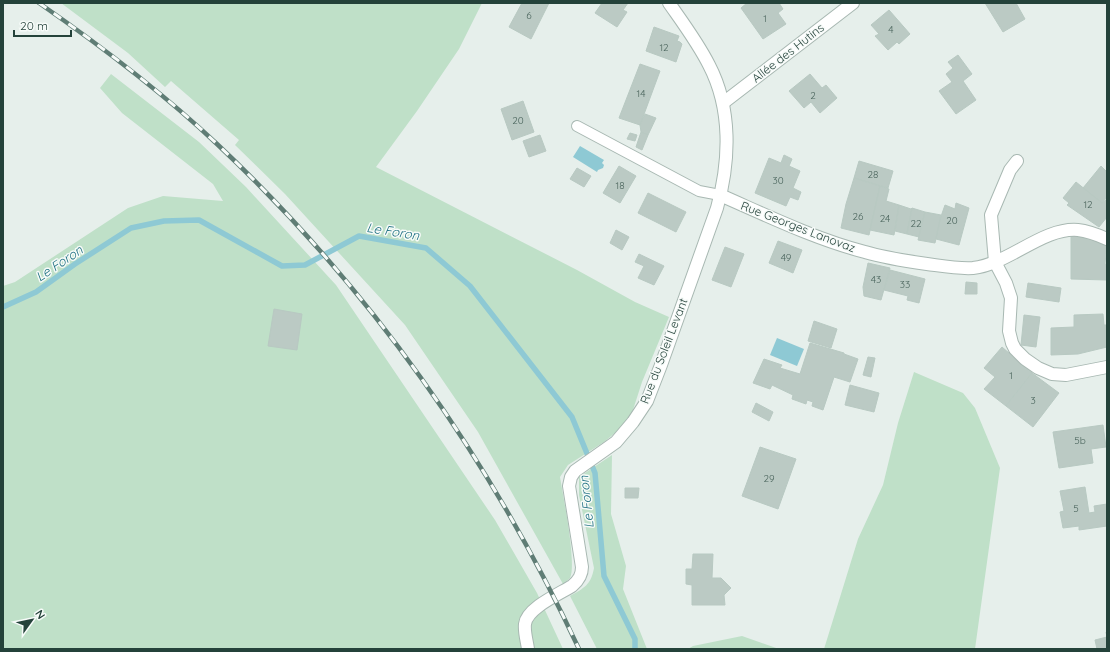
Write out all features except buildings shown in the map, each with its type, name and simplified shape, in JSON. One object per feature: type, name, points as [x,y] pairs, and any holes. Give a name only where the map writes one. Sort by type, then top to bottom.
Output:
[{"type":"street","name":"Rue du Soleil Levant","points":[[528,649],[525,624],[529,615],[536,608],[577,582],[582,572],[569,486],[571,477],[576,471],[616,442],[633,422],[651,392],[720,195],[726,160],[726,125],[723,103],[710,66],[669,3]]},
{"type":"street","name":"Allée des Hutins","points":[[723,103],[853,3]]},
{"type":"street","points":[[1017,161],[1010,170],[991,215],[995,262],[1011,298],[1009,331],[1015,349],[1025,359],[1045,371],[1059,375],[1074,374],[1107,367]]},
{"type":"street","name":"Rue Georges Lanovaz","points":[[720,195],[828,241],[865,253],[904,261],[966,268],[980,267],[995,262],[1048,236],[1062,232],[1078,230],[1107,239]]},
{"type":"lane","points":[[577,126],[699,191],[720,195]]},
{"type":"green space","points":[[61,3],[482,3],[459,49],[417,111],[376,167],[577,270],[635,302],[669,317],[642,382],[632,413],[622,427],[604,442],[568,465],[560,477],[571,545],[572,570],[569,579],[563,584],[478,432],[405,325],[285,194],[235,145],[239,140],[171,81],[165,87],[128,53]]},
{"type":"green space","points":[[111,74],[199,142],[246,187],[336,285],[495,520],[537,593],[563,649],[3,649],[3,286],[15,282],[128,208],[163,196],[223,201],[213,184],[122,113],[100,88]]},
{"type":"green space","points":[[914,372],[963,393],[975,408],[1000,468],[975,649],[824,649],[858,539],[883,485],[898,423]]},
{"type":"green space","points":[[612,455],[611,514],[626,566],[623,589],[647,649],[597,649],[570,596],[579,591],[589,582],[594,568],[579,495],[579,477]]},
{"type":"green space","points":[[742,636],[779,649],[688,649],[693,646]]},
{"type":"water","points":[[580,146],[604,160],[602,163],[604,165],[603,168],[597,172],[573,157]]},
{"type":"water","points":[[777,338],[804,349],[797,366],[770,355]]},
{"type":"waterway","name":"Le Foron","points":[[3,307],[36,292],[75,264],[131,228],[164,221],[199,220],[282,266],[305,265],[359,236],[426,248],[470,286],[572,417],[595,473],[604,576],[635,639],[635,649]]},
{"type":"railway","points":[[39,3],[131,70],[175,106],[217,144],[273,199],[325,257],[375,317],[422,379],[466,444],[507,510],[579,649]]}]
